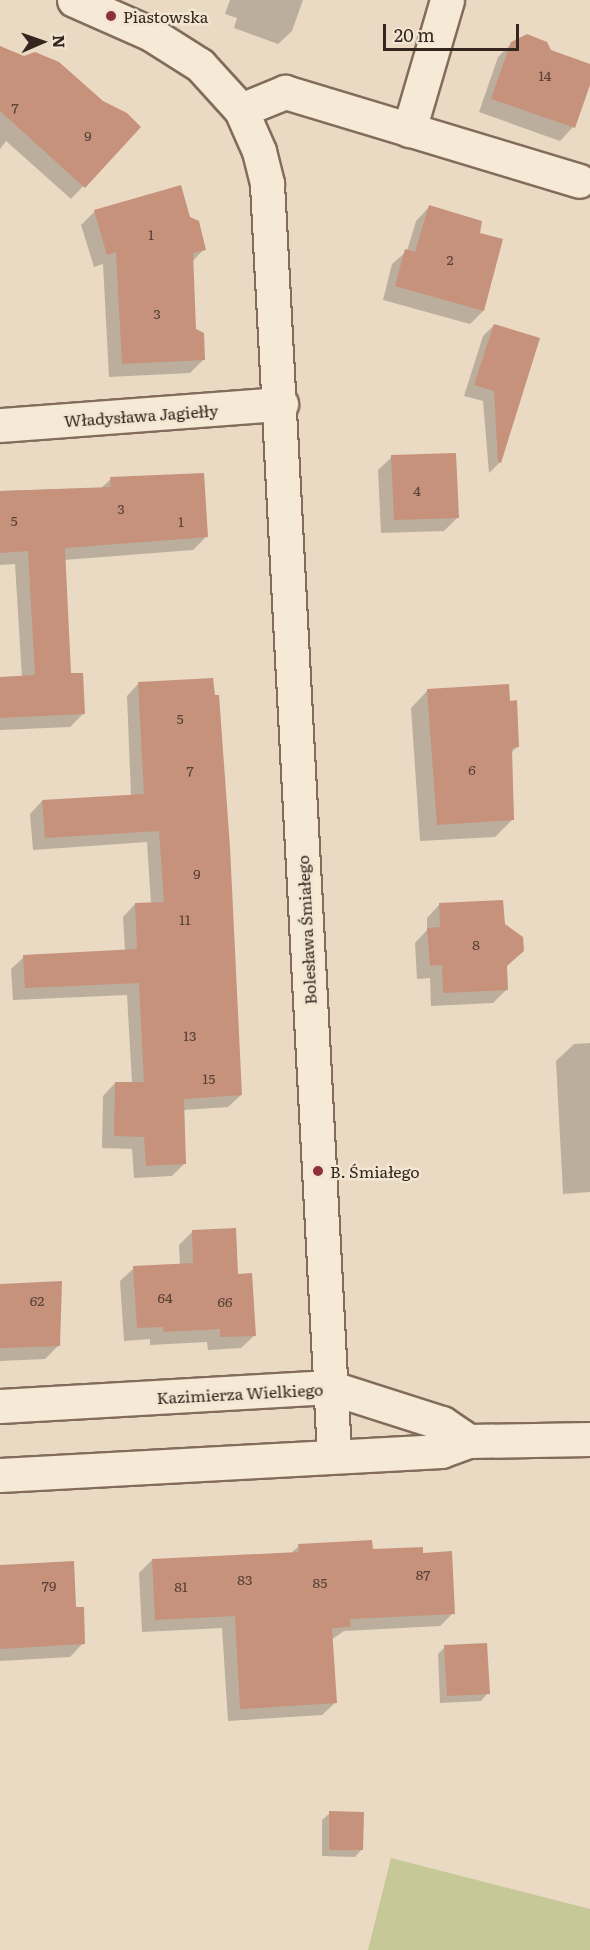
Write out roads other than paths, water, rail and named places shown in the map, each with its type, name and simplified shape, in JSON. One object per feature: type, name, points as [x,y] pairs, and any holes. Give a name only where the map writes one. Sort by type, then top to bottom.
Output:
[{"type":"street","points":[[74,0],[151,34],[200,65],[240,110],[259,152],[267,184],[281,404]]},
{"type":"street","points":[[410,130],[447,0]]},
{"type":"street","points":[[240,110],[285,93],[579,182]]},
{"type":"street","name":"Władysława Jagiełły","points":[[0,426],[281,404]]},
{"type":"street","name":"Bolesława Śmiałego","points":[[281,404],[334,1456]]},
{"type":"street","name":"Kazimierza Wielkiego","points":[[0,1406],[329,1387],[442,1423],[469,1441]]},
{"type":"street","points":[[0,1475],[441,1451],[469,1441],[590,1439]]},
{"type":"place","name":"Piastowska","points":[[111,16]]},
{"type":"place","name":"B. Śmiałego","points":[[318,1171]]}]
